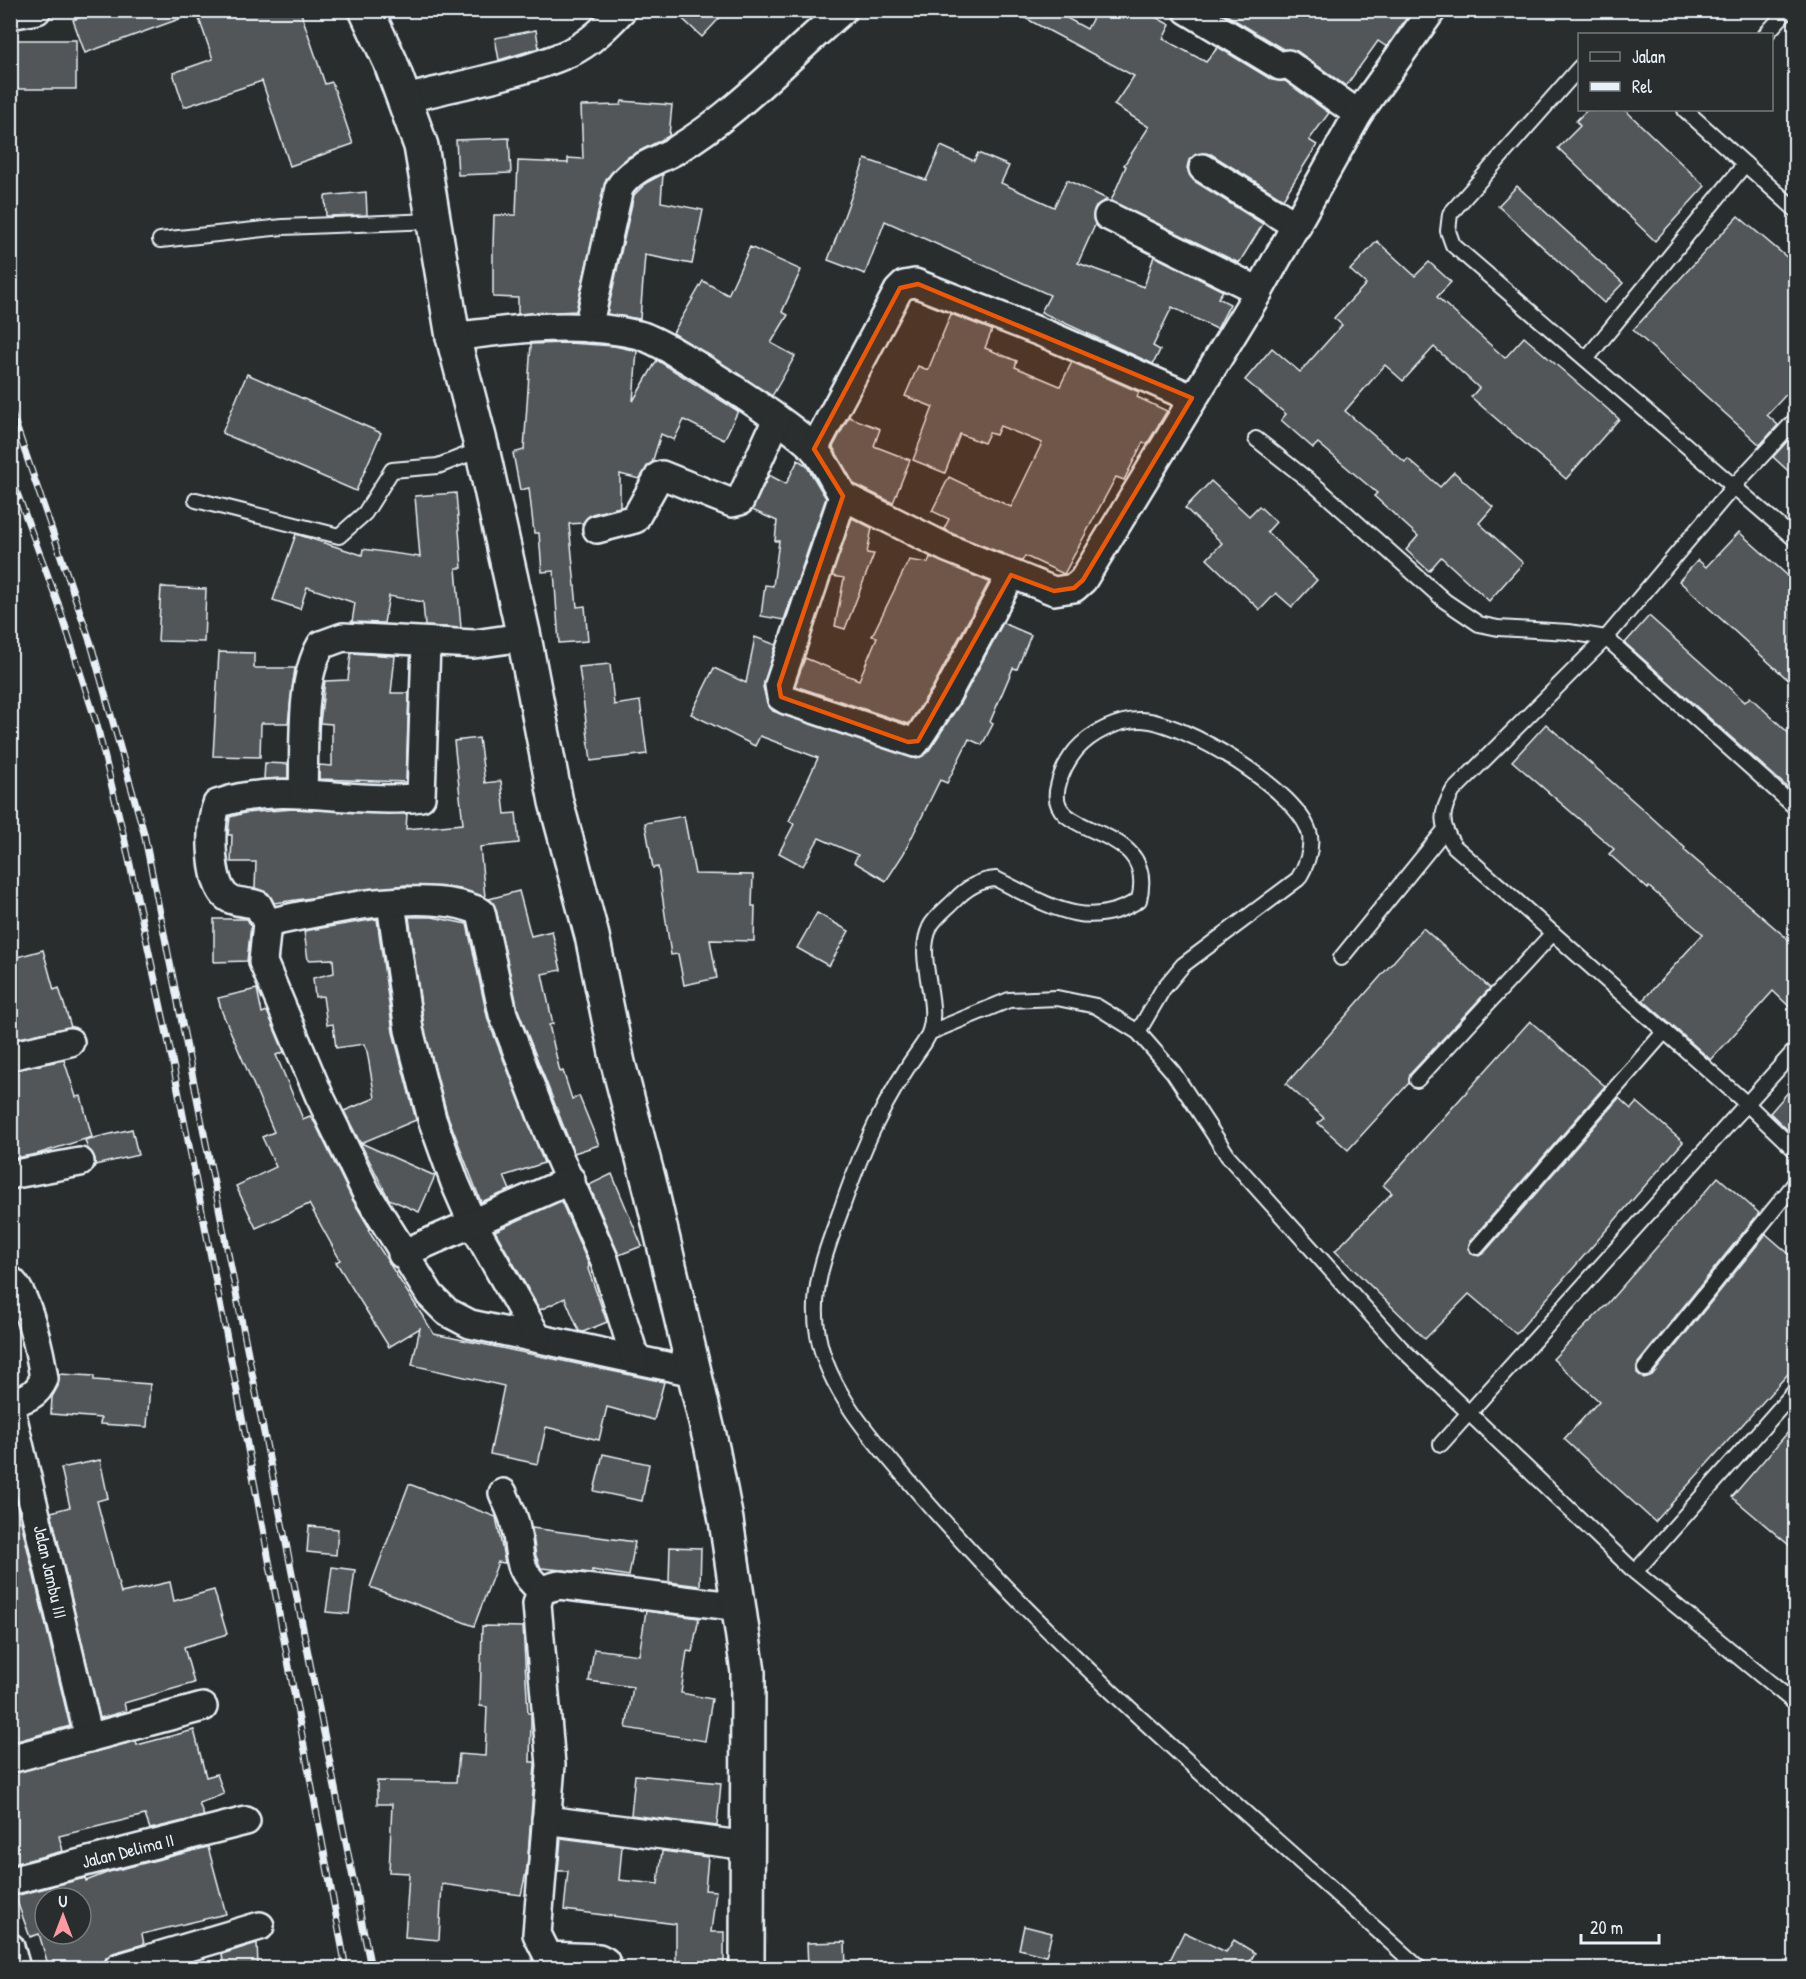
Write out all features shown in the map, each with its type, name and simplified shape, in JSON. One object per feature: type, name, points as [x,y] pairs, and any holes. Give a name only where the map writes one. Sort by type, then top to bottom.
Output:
[{"type":"street","points":[[10,15],[37,10]]},
{"type":"street","points":[[366,10],[405,99],[421,146],[453,337],[482,449],[524,637],[556,802],[592,936],[618,1063],[652,1193],[712,1448],[741,1607],[748,1672],[747,1968]]},
{"type":"street","points":[[405,99],[528,67],[568,53],[604,30],[622,10]]},
{"type":"street","points":[[588,328],[619,188],[628,174],[676,150],[747,98],[843,10]]},
{"type":"street","points":[[1186,10],[1280,66],[1288,64],[1358,114]]},
{"type":"street","points":[[453,337],[530,327],[588,328],[639,335],[658,342],[777,419],[814,449],[843,496],[947,548],[1011,575],[1054,591],[1074,588],[1083,580],[1297,226],[1358,114],[1432,10]]},
{"type":"street","points":[[1203,168],[1297,226]]},
{"type":"street","points":[[1108,216],[1258,291]]},
{"type":"street","points":[[814,449],[898,291],[904,285],[915,283],[1053,337],[1192,398]]},
{"type":"street","points":[[597,529],[638,517],[659,476],[662,475],[732,502],[740,501],[777,419]]},
{"type":"street","points":[[843,496],[779,685],[781,697],[786,700],[908,742],[918,741],[946,696],[1011,575]]},
{"type":"street","points":[[303,792],[308,686],[313,658],[321,645],[343,637],[474,644],[524,637]]},
{"type":"street","points":[[426,643],[421,797],[401,800],[303,792],[230,800],[217,804],[213,813],[214,868],[223,893],[229,899],[258,905],[267,923],[263,962],[319,1095],[366,1192],[402,1254],[430,1295],[454,1316],[470,1324],[694,1371]]},
{"type":"street","points":[[267,923],[313,913],[432,900],[468,906],[481,912],[503,1014],[548,1132],[604,1259],[635,1358]]},
{"type":"street","points":[[391,903],[409,1030],[418,1067],[454,1183],[472,1222],[537,1337]]},
{"type":"street","points":[[10,1056],[70,1042]]},
{"type":"street","points":[[10,1175],[80,1162]]},
{"type":"street","points":[[402,1254],[571,1180]]},
{"type":"street","points":[[10,1280],[18,1286],[24,1300],[44,1379],[37,1391],[27,1398],[10,1404]]},
{"type":"street","name":"Jalan Jambu III","points":[[10,1404],[89,1738]]},
{"type":"street","points":[[503,1493],[515,1524],[521,1566],[528,1579],[541,1590]]},
{"type":"street","points":[[541,1590],[559,1585],[741,1607]]},
{"type":"street","points":[[541,1590],[537,1604],[551,1765],[537,1934],[548,1956],[599,1958],[605,1961],[608,1968]]},
{"type":"street","points":[[10,1759],[203,1707]]},
{"type":"street","points":[[546,1820],[749,1846]]},
{"type":"street","name":"Jalan Delima II","points":[[10,1881],[246,1821]]},
{"type":"street","points":[[118,1968],[260,1926]]},
{"type":"street","points":[[10,1947],[16,1968]]},
{"type":"lane","points":[[1767,33],[1788,10]]},
{"type":"lane","points":[[1578,69],[1450,214],[1448,231],[1453,245],[1796,540]]},
{"type":"lane","points":[[1692,111],[1745,164],[1796,210]]},
{"type":"lane","points":[[1587,358],[1745,164]]},
{"type":"lane","points":[[160,240],[283,227],[434,221]]},
{"type":"lane","points":[[1796,419],[1733,487],[1606,638],[1453,791],[1443,809],[1444,831],[1454,846],[1747,1104],[1796,1151]]},
{"type":"lane","points":[[1256,439],[1318,488],[1445,601],[1479,624],[1498,628],[1569,632],[1606,638],[1796,808]]},
{"type":"lane","points":[[196,500],[339,536],[365,513],[392,470],[438,466],[482,449]]},
{"type":"lane","points":[[932,1032],[926,952],[930,926],[973,885],[984,880],[996,879],[1074,915],[1099,916],[1125,909],[1139,900],[1143,874],[1136,860],[1113,839],[1067,817],[1058,807],[1056,794],[1067,762],[1077,748],[1093,735],[1122,721],[1142,720],[1190,734],[1241,764],[1295,808],[1310,837],[1305,868],[1298,879],[1183,965],[1163,989],[1138,1032]]},
{"type":"lane","points":[[1341,958],[1444,831]]},
{"type":"lane","points":[[1417,1080],[1553,933]]},
{"type":"lane","points":[[1419,1968],[1167,1745],[1043,1626],[951,1530],[886,1455],[855,1417],[829,1369],[818,1338],[815,1306],[820,1269],[863,1147],[884,1104],[932,1032],[1009,1000],[1057,998],[1096,1006],[1138,1032],[1173,1072],[1228,1156],[1400,1347],[1635,1572],[1796,1704]]},
{"type":"lane","points":[[1477,1247],[1665,1031]]},
{"type":"lane","points":[[1441,1444],[1796,1049]]},
{"type":"lane","points":[[1645,1369],[1796,1182]]},
{"type":"lane","points":[[1635,1572],[1796,1390]]},
{"type":"highlighted area","points":[[918,284],[1192,398],[1083,580],[1074,588],[1054,591],[1011,575],[918,741],[908,742],[781,697],[779,685],[843,496],[814,449],[900,288]]},
{"type":"building","points":[[99,10],[195,10],[196,13],[85,53],[73,20]]},
{"type":"building","points":[[196,10],[300,10],[325,84],[332,82],[353,144],[290,166],[262,81],[184,107],[173,73],[213,59]]},
{"type":"building","points":[[673,10],[727,10],[702,37]]},
{"type":"building","points":[[1010,10],[1052,10],[1087,29],[1097,10],[1143,10],[1170,25],[1163,39],[1206,62],[1218,47],[1272,80],[1285,81],[1329,113],[1309,140],[1317,145],[1283,199],[1211,154],[1196,154],[1189,160],[1187,168],[1194,181],[1263,224],[1239,263],[1111,201],[1126,166],[1124,165],[1149,127],[1114,105],[1134,76]]},
{"type":"building","points":[[1218,10],[1412,10],[1387,47],[1378,41],[1346,86],[1297,51],[1283,49]]},
{"type":"building","points":[[536,30],[539,48],[499,60],[495,38]]},
{"type":"building","points":[[13,40],[76,40],[76,89],[13,89]]},
{"type":"building","points":[[622,101],[672,105],[669,136],[628,157],[606,179],[576,311],[518,314],[518,298],[493,297],[493,246],[494,215],[516,215],[518,161],[568,163],[568,158],[583,159],[581,106],[621,105]]},
{"type":"building","points":[[1586,111],[1626,111],[1705,186],[1655,241],[1558,148],[1580,126],[1576,121]]},
{"type":"building","points":[[509,138],[511,173],[458,175],[456,140]]},
{"type":"building","points":[[941,146],[974,161],[978,153],[1009,166],[1001,183],[1054,207],[1067,180],[1107,199],[1094,210],[1095,225],[1078,263],[1144,287],[1154,256],[1223,291],[1218,298],[1230,304],[1217,329],[1172,307],[1153,346],[1160,350],[1153,364],[1041,312],[1050,295],[885,221],[865,274],[828,260],[865,159],[926,180]]},
{"type":"building","points":[[663,174],[661,202],[703,210],[692,264],[645,255],[640,319],[607,314],[634,195],[646,183]]},
{"type":"building","points":[[1517,186],[1623,283],[1604,303],[1498,206]]},
{"type":"building","points":[[366,192],[367,215],[326,216],[325,196]]},
{"type":"building","points":[[1738,216],[1796,265],[1796,384],[1767,415],[1778,425],[1760,445],[1633,330]]},
{"type":"building","points":[[1377,241],[1415,276],[1429,262],[1451,282],[1437,297],[1505,358],[1524,337],[1619,419],[1566,479],[1471,397],[1479,388],[1434,347],[1403,381],[1385,365],[1345,411],[1405,462],[1408,459],[1440,487],[1454,472],[1493,507],[1479,523],[1523,563],[1489,601],[1441,557],[1429,571],[1406,550],[1418,536],[1374,496],[1377,493],[1318,443],[1313,448],[1281,420],[1286,414],[1245,380],[1272,348],[1300,372],[1342,325],[1334,318],[1366,284],[1350,270]]},
{"type":"building","points":[[750,247],[801,270],[782,312],[788,315],[771,343],[795,356],[772,396],[673,333],[703,281],[728,295]]},
{"type":"building","points":[[951,314],[992,330],[985,348],[1017,361],[1015,367],[1060,386],[1072,362],[1139,392],[1137,397],[1167,411],[1147,444],[1143,442],[1124,480],[1116,477],[1064,574],[1025,556],[1022,561],[953,534],[944,529],[949,519],[932,511],[949,477],[1011,507],[1042,443],[1000,426],[996,435],[989,433],[984,443],[960,434],[945,473],[913,460],[933,407],[905,396],[918,366],[928,370]]},
{"type":"building","points":[[569,343],[614,346],[637,351],[633,401],[657,360],[738,411],[724,440],[684,420],[674,440],[661,434],[652,463],[639,479],[620,474],[620,507],[592,514],[583,523],[569,524],[577,607],[585,606],[588,641],[559,643],[554,571],[542,572],[539,533],[534,533],[529,488],[520,490],[513,453],[524,450],[531,344]]},
{"type":"building","points":[[247,374],[381,433],[356,491],[222,433]]},
{"type":"building","points":[[849,417],[880,429],[874,446],[910,460],[893,503],[854,484],[833,447]]},
{"type":"building","points":[[1791,437],[1796,441],[1796,478],[1773,457]]},
{"type":"building","points":[[798,460],[806,465],[826,498],[784,620],[761,616],[765,585],[773,586],[779,541],[775,541],[777,521],[752,510],[769,475],[786,484]]},
{"type":"building","points":[[1211,481],[1249,516],[1259,506],[1276,522],[1267,532],[1317,580],[1292,607],[1276,593],[1260,610],[1207,559],[1222,543],[1185,508]]},
{"type":"building","points":[[456,493],[462,568],[456,568],[461,628],[425,626],[423,602],[389,596],[384,623],[352,622],[355,603],[307,587],[300,609],[273,600],[296,534],[362,555],[363,549],[420,557],[415,496]]},
{"type":"building","points":[[852,518],[872,528],[867,553],[874,554],[845,629],[835,626],[844,578],[832,576]]},
{"type":"building","points":[[1739,532],[1796,583],[1796,687],[1679,581],[1698,560],[1706,567]]},
{"type":"building","points":[[930,557],[989,582],[932,688],[909,724],[795,686],[805,658],[859,680],[877,637],[872,636],[909,560],[928,563]]},
{"type":"building","points":[[161,587],[206,589],[204,642],[158,641]]},
{"type":"building","points":[[1649,616],[1745,702],[1750,697],[1796,740],[1796,795],[1625,643]]},
{"type":"building","points":[[1003,623],[1031,635],[1017,669],[1013,668],[990,722],[993,724],[982,745],[969,739],[947,783],[940,780],[904,853],[886,881],[854,862],[858,855],[819,838],[803,866],[779,853],[794,824],[789,821],[818,758],[760,736],[755,746],[691,714],[714,668],[746,683],[755,637],[776,645],[763,687],[768,705],[773,711],[917,759],[928,752],[959,705]]},
{"type":"building","points":[[219,652],[254,653],[254,668],[295,668],[288,723],[261,723],[260,757],[213,756]]},
{"type":"building","points":[[351,653],[395,656],[391,693],[409,693],[406,782],[319,779],[319,765],[332,766],[332,724],[320,723],[325,681],[348,680]]},
{"type":"building","points":[[610,664],[614,705],[640,701],[647,754],[591,761],[579,667]]},
{"type":"building","points":[[1546,724],[1647,813],[1685,848],[1684,850],[1796,946],[1796,1013],[1773,991],[1711,1060],[1643,1000],[1703,934],[1609,854],[1614,849],[1512,761]]},
{"type":"building","points":[[479,738],[485,783],[501,781],[505,814],[516,813],[519,843],[480,847],[485,897],[461,889],[405,885],[274,903],[268,893],[255,888],[256,862],[231,862],[232,835],[228,835],[230,817],[245,813],[293,809],[407,814],[406,829],[463,824],[454,741]]},
{"type":"building","points":[[265,763],[288,764],[288,778],[264,779]]},
{"type":"building","points":[[684,816],[695,874],[753,875],[752,906],[755,906],[754,941],[710,940],[717,978],[684,985],[678,954],[671,955],[658,867],[653,868],[645,823]]},
{"type":"building","points":[[519,891],[531,936],[552,931],[561,970],[542,974],[553,1024],[549,1025],[560,1072],[563,1071],[572,1099],[579,1096],[599,1145],[574,1153],[518,1010],[496,909],[489,899]]},
{"type":"building","points":[[817,913],[849,931],[829,966],[797,948]]},
{"type":"building","points":[[409,917],[432,917],[467,924],[488,1020],[544,1163],[504,1176],[510,1190],[481,1202],[447,1114],[424,1027]]},
{"type":"building","points":[[214,919],[247,919],[251,926],[247,961],[214,962]]},
{"type":"building","points":[[377,919],[393,1032],[416,1120],[361,1143],[435,1176],[419,1212],[389,1199],[344,1111],[375,1098],[367,1051],[364,1044],[336,1048],[333,1024],[327,1025],[323,996],[315,997],[313,978],[334,973],[333,959],[308,960],[304,931]]},
{"type":"building","points":[[1423,928],[1490,988],[1410,1074],[1409,1083],[1348,1150],[1318,1123],[1324,1118],[1286,1084]]},
{"type":"building","points":[[43,950],[54,990],[59,988],[71,1027],[10,1040],[10,959]]},
{"type":"building","points":[[257,989],[262,1013],[267,1011],[284,1052],[276,1055],[303,1119],[310,1116],[315,1123],[352,1199],[370,1229],[368,1230],[434,1334],[664,1382],[654,1420],[607,1407],[599,1440],[546,1427],[538,1464],[490,1454],[504,1386],[412,1365],[420,1328],[389,1347],[336,1262],[340,1260],[309,1204],[256,1228],[236,1186],[276,1167],[262,1137],[274,1132],[218,998]]},
{"type":"building","points":[[1530,1021],[1605,1086],[1470,1241],[1468,1249],[1472,1254],[1479,1256],[1484,1253],[1619,1098],[1631,1109],[1637,1102],[1683,1142],[1516,1334],[1469,1294],[1425,1339],[1335,1251],[1392,1193],[1383,1185]]},
{"type":"building","points":[[64,1060],[76,1097],[81,1096],[92,1137],[37,1154],[10,1159],[10,1071]]},
{"type":"building","points":[[1796,1083],[1796,1138],[1770,1113]]},
{"type":"building","points":[[132,1129],[138,1155],[95,1165],[95,1159],[85,1140]]},
{"type":"building","points":[[612,1174],[642,1246],[619,1255],[589,1185]]},
{"type":"building","points":[[1718,1177],[1759,1213],[1638,1363],[1637,1373],[1644,1378],[1652,1375],[1766,1234],[1796,1260],[1796,1365],[1655,1522],[1564,1439],[1599,1401],[1553,1359],[1607,1304]]},
{"type":"building","points":[[561,1201],[589,1265],[588,1269],[607,1322],[583,1332],[579,1331],[565,1298],[540,1310],[495,1231]]},
{"type":"building","points":[[59,1374],[94,1376],[94,1380],[150,1384],[147,1427],[100,1424],[101,1418],[51,1414],[52,1397],[58,1386]]},
{"type":"building","points":[[1796,1423],[1796,1551],[1732,1497]]},
{"type":"building","points":[[603,1454],[649,1464],[642,1501],[594,1491]]},
{"type":"building","points":[[100,1460],[108,1498],[97,1501],[121,1593],[170,1582],[174,1601],[214,1590],[227,1634],[184,1647],[194,1683],[124,1703],[126,1711],[100,1718],[51,1512],[70,1507],[61,1468]]},
{"type":"building","points":[[10,1476],[70,1726],[10,1743]]},
{"type":"building","points":[[409,1484],[496,1517],[505,1563],[498,1562],[474,1626],[370,1587]]},
{"type":"building","points":[[309,1526],[338,1529],[336,1555],[307,1552]]},
{"type":"building","points":[[532,1528],[635,1542],[629,1576],[592,1570],[592,1573],[541,1568],[536,1556]]},
{"type":"building","points":[[670,1547],[701,1548],[700,1586],[669,1582]]},
{"type":"building","points":[[332,1567],[355,1570],[349,1614],[326,1612]]},
{"type":"building","points":[[646,1611],[699,1618],[692,1652],[687,1651],[681,1693],[712,1699],[705,1741],[626,1728],[633,1687],[589,1681],[594,1649],[639,1655]]},
{"type":"building","points":[[482,1626],[523,1627],[528,1713],[531,1713],[530,1762],[535,1762],[535,1765],[527,1868],[521,1895],[442,1884],[439,1940],[405,1937],[409,1873],[389,1872],[392,1804],[377,1804],[377,1781],[456,1782],[459,1754],[485,1756],[487,1707],[480,1706]]},
{"type":"building","points":[[194,1730],[206,1777],[217,1774],[224,1794],[199,1803],[204,1816],[150,1829],[145,1815],[59,1836],[63,1851],[10,1865],[10,1774],[136,1741],[137,1745]]},
{"type":"building","points":[[635,1775],[721,1783],[717,1826],[631,1815]]},
{"type":"building","points":[[561,1838],[622,1846],[619,1880],[658,1884],[662,1851],[708,1857],[705,1890],[716,1891],[711,1932],[724,1932],[724,1968],[676,1968],[676,1924],[564,1910],[568,1871],[558,1871]]},
{"type":"building","points":[[208,1847],[226,1914],[142,1934],[144,1944],[113,1953],[106,1958],[103,1968],[49,1968],[43,1946],[93,1946],[93,1886],[54,1886],[85,1878],[86,1881],[109,1872]]},
{"type":"building","points":[[33,1891],[33,1936],[30,1937],[15,1896]]},
{"type":"building","points":[[1024,1926],[1052,1933],[1046,1956],[1019,1949]]},
{"type":"building","points":[[1184,1932],[1226,1952],[1234,1940],[1255,1953],[1249,1963],[1260,1968],[1170,1968],[1173,1962],[1170,1960]]},
{"type":"building","points":[[845,1942],[846,1968],[808,1968],[807,1943]]},
{"type":"building","points":[[257,1943],[258,1965],[224,1968],[222,1954]]},
{"type":"railway","points":[[10,408],[91,644],[144,833],[371,1968]]},
{"type":"railway","points":[[10,474],[58,603],[97,725],[124,837],[169,1044],[226,1333],[346,1968]]}]
